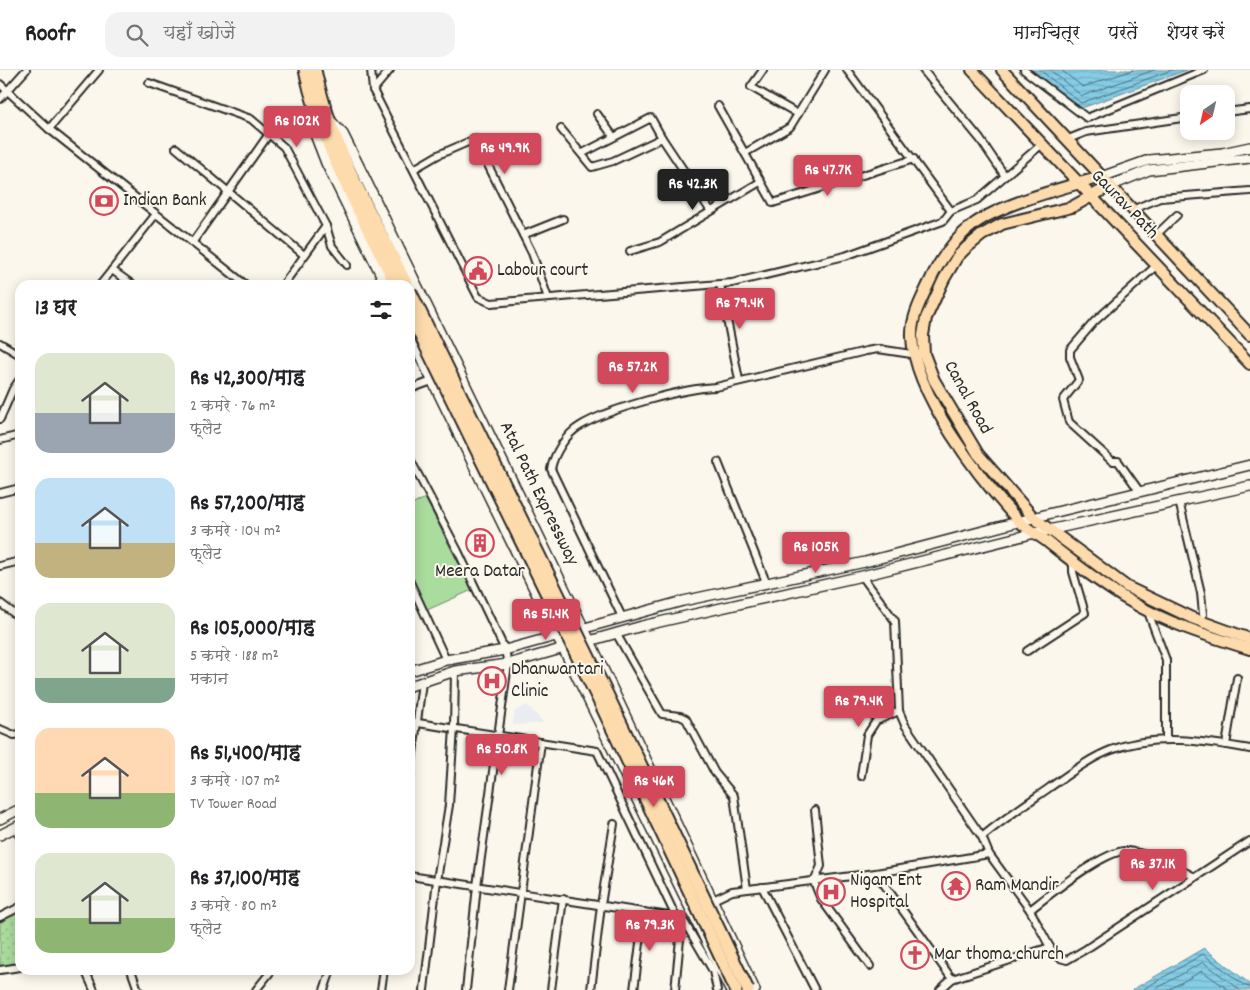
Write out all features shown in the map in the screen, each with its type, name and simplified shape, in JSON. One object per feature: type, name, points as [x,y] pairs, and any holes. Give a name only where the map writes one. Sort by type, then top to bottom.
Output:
[{"type":"highway","name":"Atal Path Expressway","points":[[305,70],[322,115]]},
{"type":"highway","name":"Atal Path Expressway","points":[[315,70],[322,115]]},
{"type":"highway","points":[[322,115],[394,280]]},
{"type":"highway","points":[[334,146],[404,280]]},
{"type":"highway","points":[[415,301],[607,694],[748,990]]},
{"type":"highway","points":[[415,324],[602,706],[736,990]]},
{"type":"main road","name":"Gaurav Path","points":[[972,70],[1250,364]]},
{"type":"main road","points":[[1002,70],[1250,335]]},
{"type":"main road","name":"Atal Path Expressway","points":[[384,280],[326,163],[314,132],[322,115],[343,134],[415,280]]},
{"type":"main road","points":[[1250,147],[1222,153],[1149,160],[1079,183],[985,218],[956,241],[941,257],[916,312],[912,336],[920,355],[918,369],[930,396],[971,462],[1019,522],[1125,599],[1148,612],[1176,624],[1250,649]]},
{"type":"main road","name":"Canal Road","points":[[1250,158],[1149,170],[1110,186],[1072,208],[1002,224],[982,234],[958,257],[944,279],[926,318],[920,355],[978,454],[1034,518],[1127,587],[1192,618],[1250,639]]},
{"type":"main road","name":"Atal Path Expressway","points":[[415,281],[584,628],[755,990]]},
{"type":"main road","points":[[415,345],[730,990]]},
{"type":"main road","points":[[415,669],[446,660],[505,650],[557,637],[638,612],[766,582],[865,562],[1250,465]]},
{"type":"main road","points":[[415,684],[455,671],[508,664],[642,626],[862,576],[1048,530],[1250,486]]},
{"type":"main road","points":[[638,612],[642,626]]},
{"type":"main road","points":[[0,819],[15,812]]},
{"type":"main road","points":[[0,835],[15,828]]},
{"type":"street","points":[[0,99],[26,70]]},
{"type":"street","points":[[49,129],[100,70]]},
{"type":"street","points":[[370,70],[373,90],[478,297],[491,303],[720,284],[846,256],[943,221],[952,211],[977,200],[1042,144]]},
{"type":"street","points":[[373,90],[390,70]]},
{"type":"street","points":[[763,70],[752,87],[798,114]]},
{"type":"street","points":[[745,153],[790,126],[825,70]]},
{"type":"street","points":[[847,70],[952,211]]},
{"type":"street","points":[[923,70],[980,139],[1005,176]]},
{"type":"street","points":[[1024,70],[1087,118],[1204,70]]},
{"type":"street","points":[[149,82],[251,119],[284,147],[326,226],[332,246],[347,265]]},
{"type":"street","points":[[0,84],[49,129],[240,280]]},
{"type":"street","points":[[718,106],[773,203],[914,160]]},
{"type":"street","points":[[1235,111],[1250,109]]},
{"type":"street","points":[[597,114],[613,136]]},
{"type":"street","points":[[583,153],[651,118],[662,138],[710,210]]},
{"type":"street","points":[[1066,140],[1086,132],[1180,118]]},
{"type":"street","points":[[561,130],[583,153],[592,166],[613,161],[662,138]]},
{"type":"street","points":[[192,243],[269,134]]},
{"type":"street","points":[[414,169],[438,155],[475,139],[523,235],[548,298]]},
{"type":"street","points":[[176,148],[304,255]]},
{"type":"street","points":[[630,251],[660,242],[710,210],[760,182]]},
{"type":"street","points":[[1132,210],[1160,198],[1250,191]]},
{"type":"street","points":[[104,280],[156,214]]},
{"type":"street","points":[[1156,235],[1177,215]]},
{"type":"street","points":[[523,235],[562,219]]},
{"type":"street","points":[[286,280],[326,226]]},
{"type":"street","points":[[1140,492],[1118,461],[1112,461],[1070,422],[1063,400],[1079,380],[1070,357],[1070,350],[1094,322],[1157,265]]},
{"type":"street","points":[[112,270],[126,280]]},
{"type":"street","points":[[720,284],[739,380]]},
{"type":"street","points":[[0,343],[15,352]]},
{"type":"street","points":[[622,617],[550,469],[552,460],[568,436],[578,426],[636,404],[698,387],[716,387],[866,351],[878,349],[920,355]]},
{"type":"street","points":[[415,387],[432,381]]},
{"type":"street","points":[[0,419],[15,386]]},
{"type":"street","points":[[0,440],[15,436]]},
{"type":"street","points":[[718,462],[766,582]]},
{"type":"street","points":[[415,469],[458,551],[505,650],[508,664],[496,734],[466,990]]},
{"type":"street","points":[[0,493],[15,489]]},
{"type":"street","points":[[1179,501],[1201,593],[1203,614]]},
{"type":"street","points":[[0,566],[15,562]]},
{"type":"street","points":[[1027,651],[1085,612],[1073,572],[1073,562]]},
{"type":"street","points":[[862,576],[895,621],[899,711],[905,725],[982,837],[990,854],[1030,910],[1050,947],[1060,958],[1067,960],[1250,841]]},
{"type":"street","points":[[415,593],[446,660]]},
{"type":"street","points":[[0,603],[15,614]]},
{"type":"street","points":[[1148,612],[1166,660],[1166,740]]},
{"type":"street","points":[[616,634],[662,714],[680,716],[686,719],[715,773],[734,796],[747,889]]},
{"type":"street","points":[[424,990],[437,880],[449,805],[454,728],[455,671]]},
{"type":"street","points":[[1226,745],[1237,678]]},
{"type":"street","points":[[415,743],[422,682]]},
{"type":"street","points":[[861,776],[867,735],[876,721],[899,711]]},
{"type":"street","points":[[418,723],[597,751],[679,917],[713,971],[717,990]]},
{"type":"street","points":[[0,729],[15,735]]},
{"type":"street","points":[[982,837],[1012,812],[1080,766],[1111,750],[1134,744],[1166,740],[1250,749]]},
{"type":"street","points":[[508,990],[519,892],[541,742]]},
{"type":"street","points":[[815,810],[821,866],[815,881],[821,899],[870,966]]},
{"type":"street","points":[[591,990],[601,905],[614,824]]},
{"type":"street","points":[[1030,910],[1079,874],[1117,852],[1138,854],[1195,877]]},
{"type":"street","points":[[713,900],[732,891],[876,873],[990,854]]},
{"type":"street","points":[[876,873],[952,979]]},
{"type":"street","points":[[415,877],[679,917]]},
{"type":"street","points":[[762,887],[815,990]]},
{"type":"street","points":[[552,990],[563,899]]},
{"type":"street","points":[[0,917],[15,910]]},
{"type":"street","points":[[634,990],[644,912]]},
{"type":"street","points":[[675,990],[679,917]]},
{"type":"street","points":[[940,990],[952,979],[1050,947]]},
{"type":"street","points":[[0,970],[15,968]]},
{"type":"street","points":[[87,975],[94,990]]},
{"type":"street","points":[[133,975],[138,990]]},
{"type":"street","points":[[256,990],[268,975]]},
{"type":"street","points":[[324,990],[329,975]]},
{"type":"street","points":[[381,990],[383,975]]},
{"type":"shaded area","points":[[527,705],[544,723],[513,725],[515,711]]},
{"type":"green space","points":[[425,498],[472,590],[427,610],[415,591],[415,503]]},
{"type":"green space","points":[[15,908],[15,966],[0,968],[0,914]]},
{"type":"water","points":[[1032,70],[1187,70],[1079,109]]},
{"type":"water","points":[[1204,948],[1250,984],[1250,990],[1132,990]]},
{"type":"place","name":"Indian Bank","points":[[104,201]]},
{"type":"place","name":"Labour court","points":[[478,271]]},
{"type":"place","name":"Meera Datar","points":[[480,543]]},
{"type":"place","name":"Dhanwantari Clinic","points":[[492,681]]},
{"type":"place","name":"Ram Mandir","points":[[956,886]]},
{"type":"place","name":"Nigam Ent Hospital","points":[[831,892]]},
{"type":"place","name":"Mar thoma church","points":[[915,955]]}]
